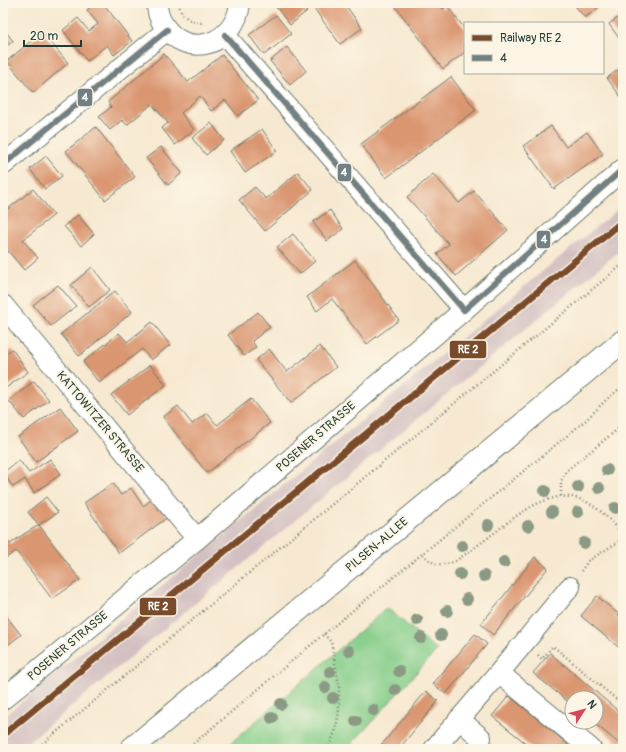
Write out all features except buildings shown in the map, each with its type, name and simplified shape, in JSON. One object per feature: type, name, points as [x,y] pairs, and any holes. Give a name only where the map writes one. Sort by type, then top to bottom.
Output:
[{"type":"main road","name":"PILSEN-ALLEE","points":[[131,749],[623,341]]},
{"type":"street","points":[[157,3],[160,19],[167,30],[177,38],[189,44],[202,44],[214,41],[225,35],[234,25],[239,13],[240,3]]},
{"type":"street","points":[[3,165],[167,30]]},
{"type":"street","points":[[225,35],[464,310]]},
{"type":"street","name":"POSENER STRASSE","points":[[3,699],[196,539],[464,310],[623,169]]},
{"type":"street","name":"KATTOWITZER STRASSE","points":[[3,305],[196,539]]},
{"type":"street","points":[[434,749],[570,587]]},
{"type":"street","points":[[499,673],[591,749]]},
{"type":"street","points":[[459,719],[481,738]]},
{"type":"path","points":[[179,3],[182,13],[187,18],[194,22],[208,22]]},
{"type":"path","points":[[36,749],[623,264]]},
{"type":"path","points":[[187,749],[324,634],[585,421],[607,399],[623,386]]},
{"type":"path","points":[[560,496],[561,481],[566,471],[623,425]]},
{"type":"path","points":[[423,554],[429,561],[442,565],[454,562],[519,514],[536,504],[560,496],[573,497],[585,501],[608,517],[623,534]]},
{"type":"path","points":[[570,587],[588,561],[623,539]]},
{"type":"path","points":[[324,634],[331,642],[339,685],[339,710],[336,728],[328,749]]},
{"type":"path","points":[[542,659],[553,646],[623,705]]},
{"type":"shaded area","points":[[623,205],[623,248],[20,749],[3,749],[3,717]]},
{"type":"green space","points":[[387,608],[437,650],[347,749],[224,749]]},
{"type":"transit line","name":"4","points":[[3,165],[167,30]]},
{"type":"transit line","name":"4","points":[[225,35],[464,310]]},
{"type":"transit line","name":"4","points":[[464,310],[623,169]]},
{"type":"transit line","points":[[3,735],[623,221]]}]
